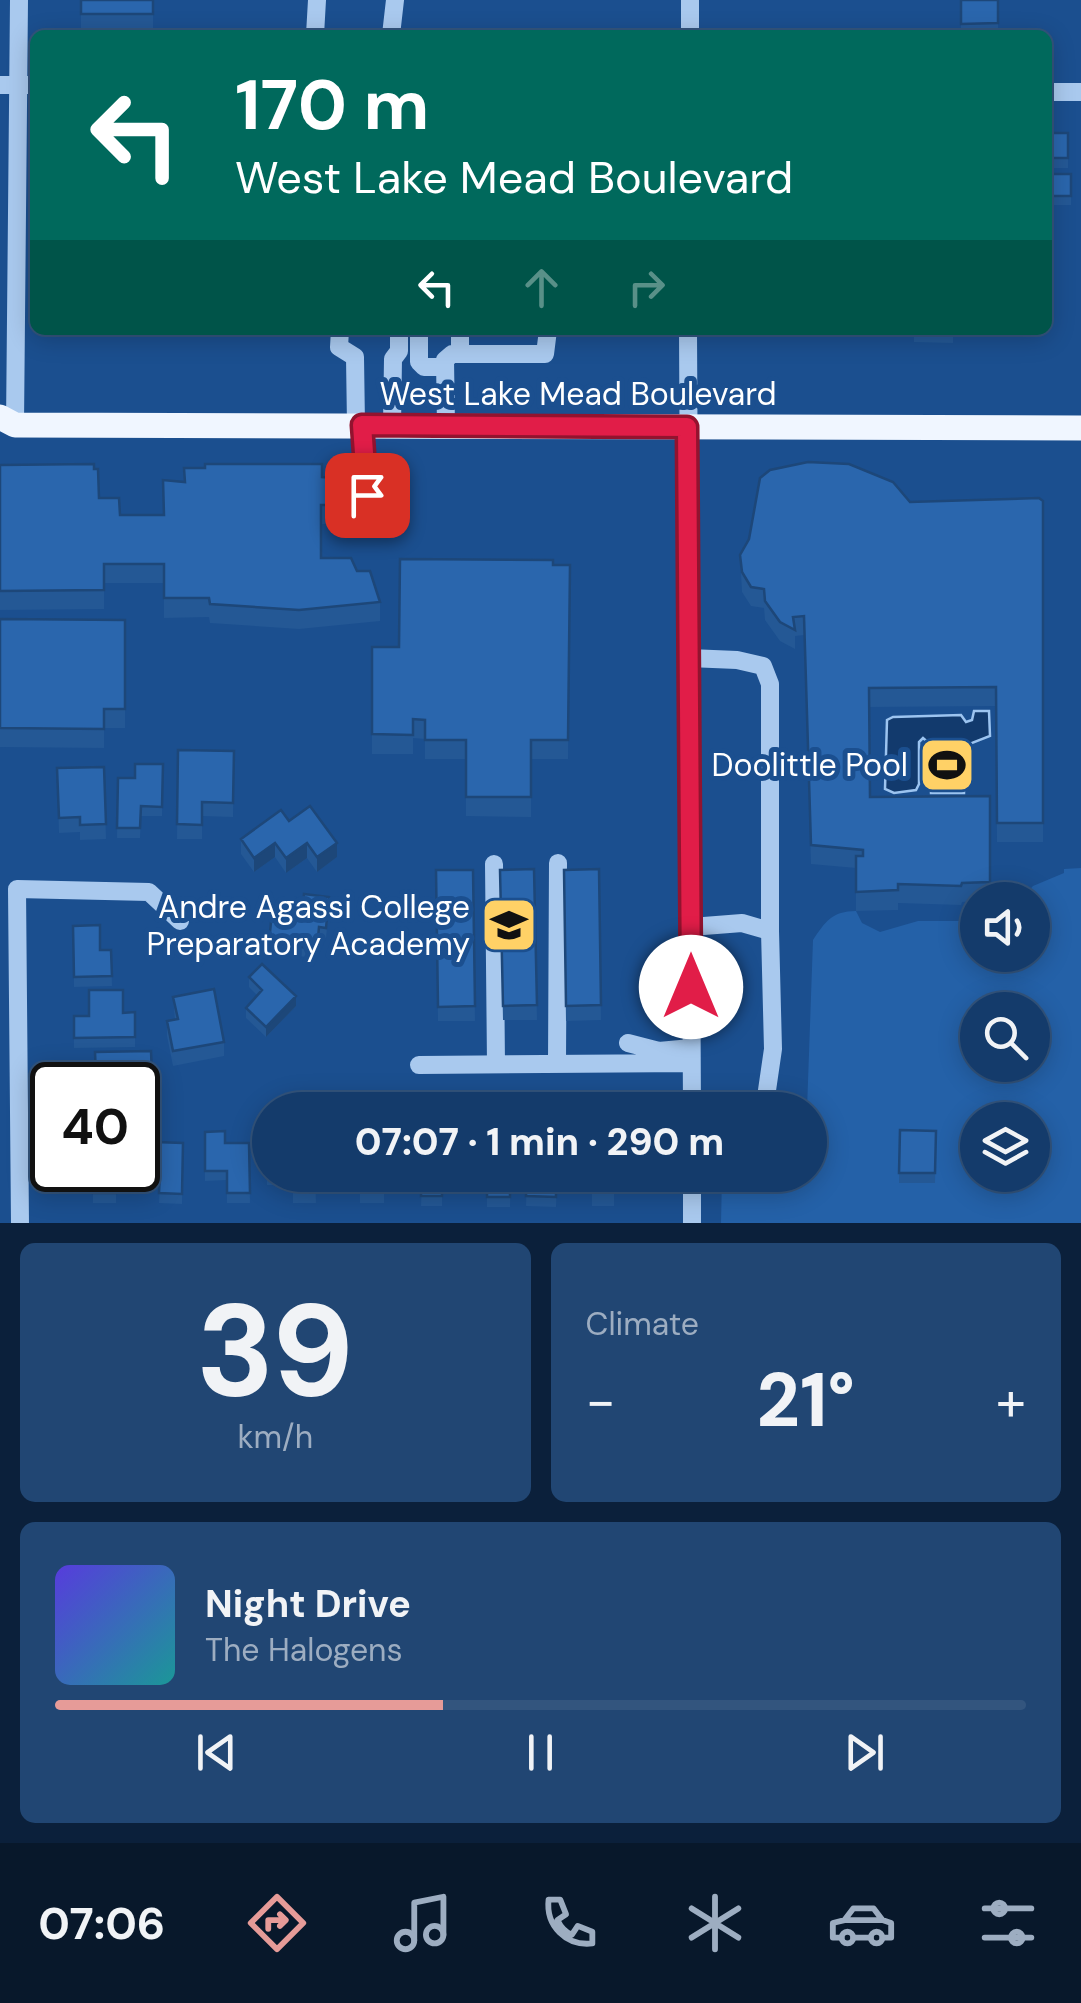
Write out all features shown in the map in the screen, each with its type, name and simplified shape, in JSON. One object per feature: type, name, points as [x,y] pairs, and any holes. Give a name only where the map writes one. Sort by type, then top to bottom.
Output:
[{"type":"main road","name":"West Lake Mead Boulevard","points":[[5,425],[1081,428]]},
{"type":"street","points":[[5,425],[19,0]]},
{"type":"street","points":[[316,30],[317,0]]},
{"type":"street","points":[[392,30],[395,0]]},
{"type":"street","points":[[690,0],[690,30]]},
{"type":"street","points":[[1052,92],[1081,92]]},
{"type":"street","points":[[340,335],[339,346],[355,356],[369,516],[377,528]]},
{"type":"street","points":[[392,425],[393,359],[400,352],[400,335]]},
{"type":"street","points":[[419,335],[419,362],[424,366],[446,367]]},
{"type":"street","points":[[460,335],[460,354]]},
{"type":"street","points":[[446,426],[446,360],[452,354],[546,354],[548,335]]},
{"type":"street","points":[[688,335],[692,1092]]},
{"type":"street","points":[[689,658],[738,660],[763,666],[770,684],[774,1049],[767,1092]]},
{"type":"street","points":[[557,1064],[558,863]]},
{"type":"street","points":[[494,864],[496,1064]]},
{"type":"street","points":[[20,1223],[18,889],[149,892],[180,921]]},
{"type":"street","points":[[690,927],[742,923],[770,932]]},
{"type":"street","points":[[628,1043],[691,1055]]},
{"type":"street","points":[[419,1065],[557,1064],[691,1055]]},
{"type":"street","points":[[692,1192],[692,1223]]},
{"type":"shaded area","name":"Doolittle Pool","points":[[974,711],[989,711],[990,736],[964,746],[964,793],[931,793],[930,744],[923,738],[919,742],[916,790],[894,793],[885,789],[887,720],[961,715],[966,722],[972,720]]},
{"type":"shaded area","points":[[1081,868],[1081,1223],[721,1223],[722,1192],[827,1192],[827,1092],[808,1092],[813,940],[826,923],[835,915],[856,911],[862,923],[880,932],[918,921],[960,921],[960,972],[1050,972],[1050,882],[1043,882],[1064,873],[1064,869]]},
{"type":"building","points":[[81,0],[153,0],[153,14],[81,14]]},
{"type":"building","points":[[961,0],[998,0],[998,23],[961,24]]},
{"type":"building","points":[[1052,133],[1068,133],[1068,158],[1052,158]]},
{"type":"building","points":[[1052,174],[1071,174],[1071,196],[1052,196]]},
{"type":"building","points":[[808,462],[849,464],[893,482],[910,502],[1039,498],[1043,501],[1043,823],[997,823],[996,687],[869,688],[870,797],[990,796],[990,882],[960,882],[960,886],[898,884],[898,890],[856,892],[856,856],[863,856],[863,850],[811,845],[804,616],[793,617],[795,630],[780,622],[765,601],[764,589],[751,587],[742,572],[740,555],[749,539],[760,478],[770,470]]},
{"type":"building","points":[[94,464],[94,469],[98,469],[99,498],[119,498],[120,515],[164,515],[163,480],[185,482],[184,468],[205,468],[205,464],[322,464],[322,477],[338,478],[338,505],[321,505],[321,558],[351,558],[357,571],[370,571],[380,602],[299,610],[210,604],[209,598],[164,598],[164,564],[104,564],[104,590],[0,591],[0,465]]},
{"type":"building","points":[[400,559],[553,560],[553,565],[570,565],[568,740],[531,740],[531,797],[466,797],[466,740],[425,740],[425,720],[413,719],[413,735],[372,734],[372,647],[399,647]]},
{"type":"building","points":[[0,619],[125,620],[125,709],[104,709],[104,729],[0,728]]},
{"type":"building","points":[[178,750],[234,751],[233,803],[202,802],[202,825],[177,824]]},
{"type":"building","points":[[135,764],[163,764],[162,807],[141,806],[140,828],[117,828],[118,778],[135,778]]},
{"type":"building","points":[[104,767],[106,824],[80,825],[80,817],[59,818],[57,768]]},
{"type":"building","points":[[310,806],[337,843],[317,857],[307,843],[286,858],[275,843],[254,858],[241,839],[281,810],[289,821]]},
{"type":"building","points":[[534,869],[537,1005],[503,1006],[500,870]]},
{"type":"building","points":[[599,869],[601,1005],[566,1006],[564,870]]},
{"type":"building","points":[[436,870],[473,870],[475,1006],[438,1007]]},
{"type":"building","points":[[304,894],[329,897],[326,928],[319,927],[317,949],[269,943],[272,912],[302,915]]},
{"type":"building","points":[[100,925],[100,950],[111,950],[112,976],[74,977],[73,926]]},
{"type":"building","points":[[262,964],[296,996],[266,1027],[246,1008],[262,990],[249,977]]},
{"type":"building","points":[[214,989],[224,1042],[173,1051],[167,1021],[178,1019],[173,997]]},
{"type":"building","points":[[89,990],[123,990],[123,1013],[135,1012],[135,1037],[74,1038],[74,1016],[89,1016]]},
{"type":"building","points":[[151,1051],[151,1062],[95,1062],[95,1052]]},
{"type":"building","points":[[900,1130],[936,1131],[935,1173],[899,1173]]},
{"type":"building","points":[[225,1131],[225,1143],[249,1143],[250,1193],[227,1193],[227,1171],[205,1171],[205,1132]]},
{"type":"building","points":[[160,1142],[183,1143],[182,1194],[159,1193]]},
{"type":"building","points":[[421,1192],[442,1192],[442,1196],[421,1196]]},
{"type":"building","points":[[487,1192],[510,1192],[510,1197],[487,1197]]},
{"type":"building","points":[[526,1192],[556,1192],[556,1197],[526,1196]]},
{"type":"place","name":"Doolittle Pool","points":[[947,765]]},
{"type":"place","name":"Andre Agassi College Preparatory Academy","points":[[509,925]]},
{"type":"route","points":[[367,495],[362,425],[687,427],[691,987]]}]
